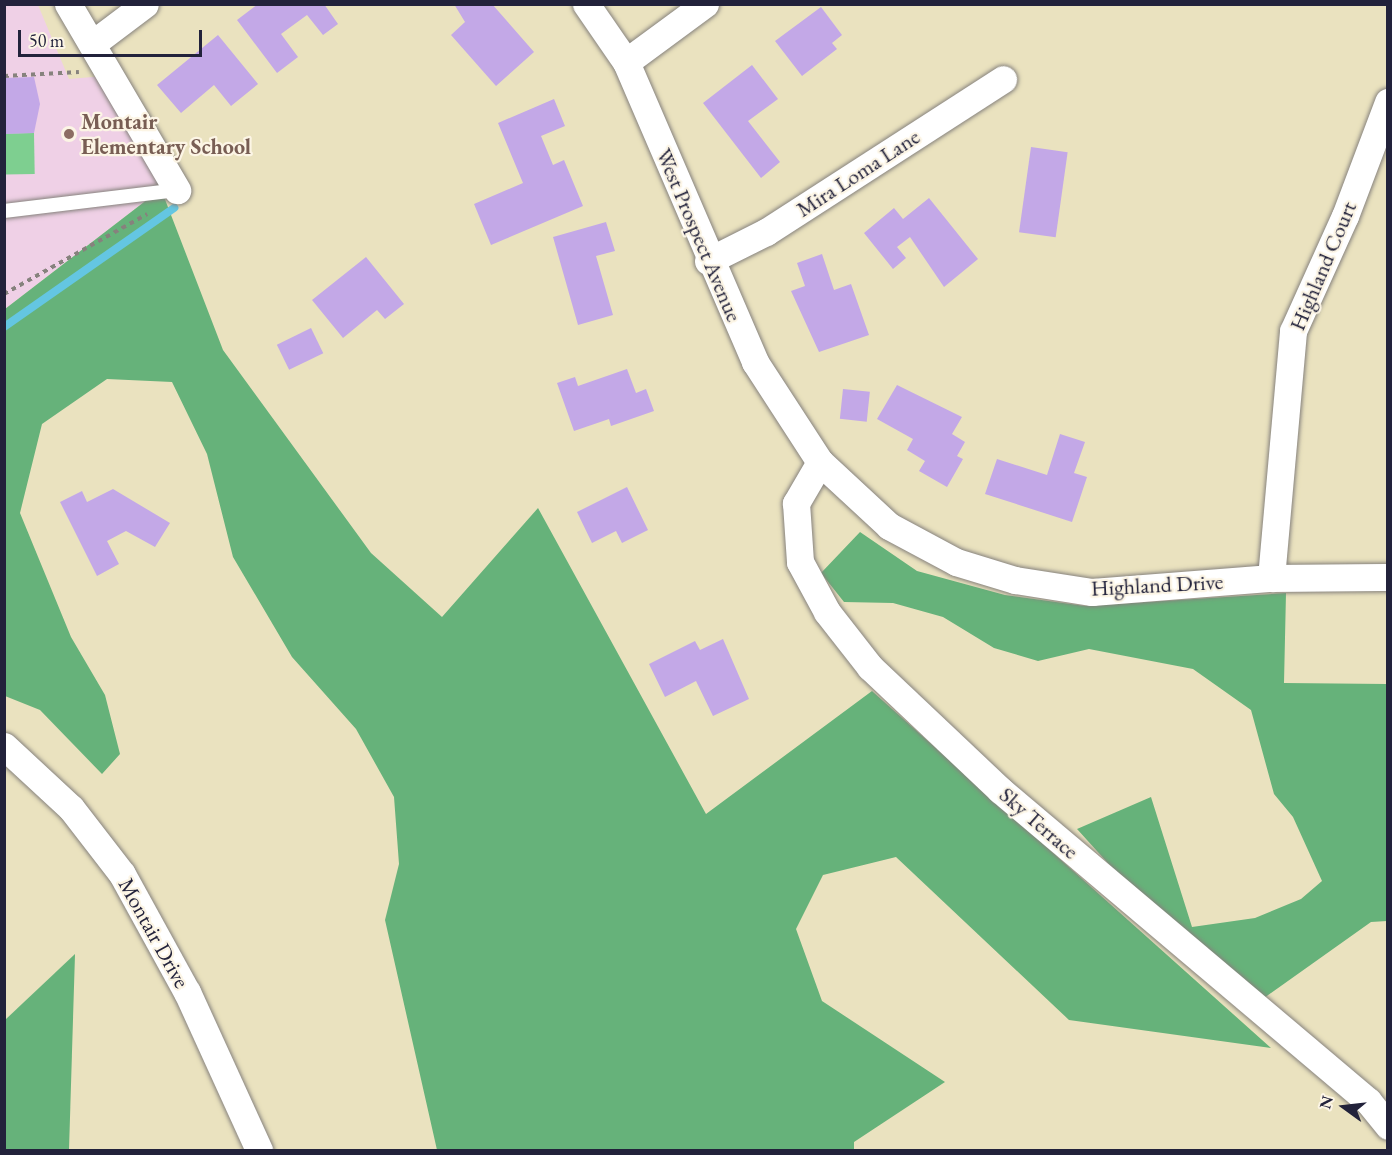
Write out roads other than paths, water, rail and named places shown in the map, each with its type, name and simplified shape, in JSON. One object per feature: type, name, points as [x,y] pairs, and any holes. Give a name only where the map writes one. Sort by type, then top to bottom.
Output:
[{"type":"street","points":[[68,4],[177,190]]},
{"type":"street","points":[[92,44],[145,4]]},
{"type":"street","name":"West Prospect Avenue","points":[[586,4],[626,62],[708,261],[755,362],[820,462]]},
{"type":"street","points":[[626,62],[705,4]]},
{"type":"street","name":"Mira Loma Lane","points":[[708,261],[766,232],[1004,79]]},
{"type":"street","name":"Highland Court","points":[[1271,578],[1293,331],[1345,216],[1388,102]]},
{"type":"street","name":"Highland Drive","points":[[820,462],[890,526],[956,562],[1015,580],[1092,592],[1271,578],[1388,577]]},
{"type":"street","name":"Sky Terrace","points":[[820,462],[796,503],[800,562],[827,612],[870,667],[1000,790],[1368,1101],[1388,1126]]},
{"type":"street","name":"Montair Drive","points":[[4,746],[71,808],[122,874],[188,992],[259,1150]]},
{"type":"lane","points":[[4,212],[177,190]]},
{"type":"waterway","points":[[4,327],[174,208]]},
{"type":"place","name":"Montair Elementary School","points":[[69,134]]}]
